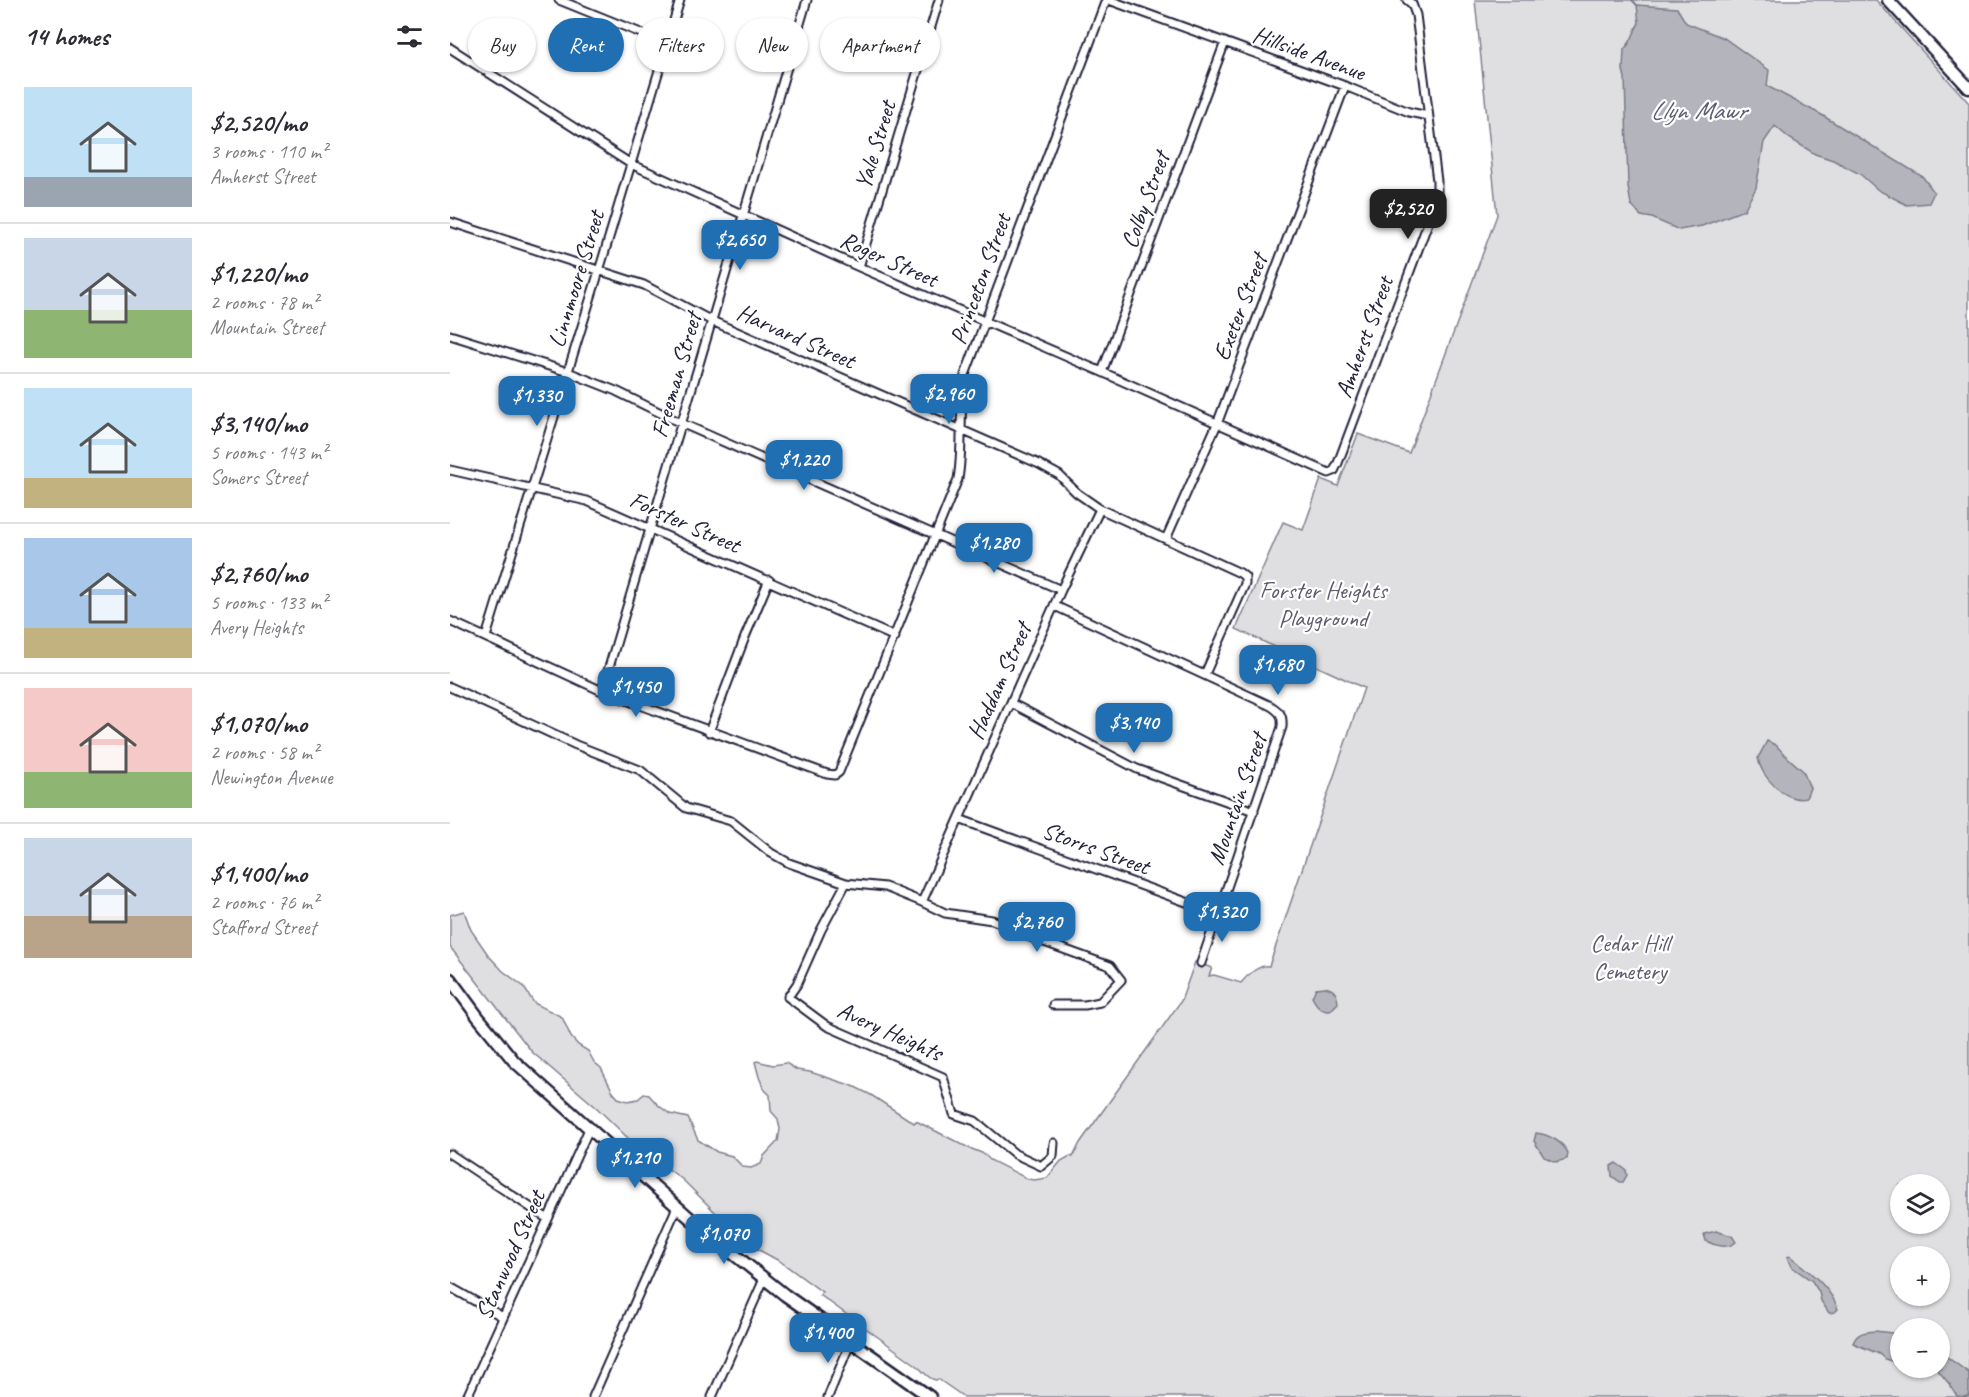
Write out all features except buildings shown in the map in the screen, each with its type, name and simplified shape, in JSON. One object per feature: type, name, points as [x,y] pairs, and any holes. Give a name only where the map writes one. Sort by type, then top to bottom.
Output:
[{"type":"main road","points":[[1888,0],[1969,88]]},
{"type":"main road","points":[[450,979],[477,1017],[514,1061],[676,1207],[764,1279],[930,1397]]},
{"type":"street","points":[[559,0],[636,31]]},
{"type":"street","name":"Linnmoore Street","points":[[675,18],[680,0]]},
{"type":"street","name":"Freeman Street","points":[[602,692],[807,0]]},
{"type":"street","name":"Yale Street","points":[[859,267],[939,0]]},
{"type":"street","name":"Hillside Avenue","points":[[1108,0],[1345,86],[1409,112],[1428,116]]},
{"type":"street","name":"Princeton Street","points":[[709,732],[827,774],[835,775],[839,771],[958,479],[961,463],[962,391],[965,375],[1108,0]]},
{"type":"street","name":"Amherst Street","points":[[1329,473],[1334,471],[1338,463],[1437,200],[1437,181],[1416,15],[1412,4],[1407,0]]},
{"type":"street","name":"Colby Street","points":[[1102,372],[1225,42]]},
{"type":"street","name":"Roger Street","points":[[450,48],[631,164],[859,267],[1329,473]]},
{"type":"street","name":"Linnmoore Street","points":[[486,637],[659,72]]},
{"type":"street","name":"Exeter Street","points":[[1166,539],[1217,424],[1345,86]]},
{"type":"street","name":"Harvard Street","points":[[450,222],[644,285],[712,321],[1037,463],[1059,474],[1077,493],[1100,509],[1240,573],[1246,580],[1205,674]]},
{"type":"street","points":[[450,335],[568,372],[616,391],[683,424],[1061,590]]},
{"type":"street","name":"Forster Street","points":[[450,470],[586,501],[895,637]]},
{"type":"street","name":"Haddam Street","points":[[922,902],[1061,590],[1100,509]]},
{"type":"street","points":[[450,621],[602,692],[709,732],[769,580]]},
{"type":"street","name":"Mountain Street","points":[[1055,606],[1205,674],[1270,706],[1280,712],[1283,717],[1282,727],[1201,963]]},
{"type":"street","points":[[450,687],[576,745],[640,770],[686,808],[730,821],[771,853],[789,863],[846,883],[885,887],[945,913],[992,920],[1025,935],[1110,966],[1121,980],[1100,1002],[1085,1005],[1053,1005]]},
{"type":"street","points":[[1011,702],[1137,769],[1254,811]]},
{"type":"street","name":"Storrs Street","points":[[959,819],[1219,914]]},
{"type":"street","name":"Avery Heights","points":[[846,883],[821,930],[797,984],[788,997],[827,1026],[943,1077],[954,1114],[975,1121],[1015,1154],[1041,1166],[1053,1156],[1054,1143]]},
{"type":"street","name":"Stanwood Street","points":[[467,1397],[589,1129]]},
{"type":"street","points":[[450,1154],[548,1219]]},
{"type":"street","points":[[593,1397],[676,1207]]},
{"type":"street","points":[[712,1397],[764,1279]]},
{"type":"street","points":[[450,1287],[504,1317]]},
{"type":"street","points":[[828,1397],[851,1341]]},
{"type":"green space","name":"Cedar Hill Cemetery","points":[[1475,0],[1876,0],[1969,103],[1969,1397],[964,1397],[938,1379],[930,1378],[915,1364],[820,1295],[822,1292],[781,1262],[759,1250],[732,1229],[683,1180],[632,1142],[597,1108],[532,1052],[450,947],[450,915],[464,911],[471,930],[489,956],[503,971],[523,986],[534,1003],[562,1017],[571,1037],[588,1051],[594,1062],[601,1068],[618,1098],[628,1101],[638,1099],[644,1094],[649,1095],[670,1114],[688,1118],[698,1140],[717,1152],[732,1156],[743,1167],[751,1168],[761,1164],[764,1156],[778,1141],[780,1129],[778,1119],[771,1111],[770,1095],[764,1089],[759,1077],[755,1062],[757,1061],[773,1065],[786,1063],[797,1070],[853,1086],[914,1123],[916,1121],[984,1154],[990,1160],[1028,1179],[1047,1178],[1061,1161],[1070,1156],[1073,1157],[1080,1143],[1181,1001],[1195,962],[1212,968],[1209,976],[1214,975],[1241,983],[1254,971],[1269,966],[1364,688],[1236,629],[1283,522],[1303,530],[1321,479],[1338,486],[1358,434],[1409,453],[1497,215]]},
{"type":"water","name":"Llyn Mawr","points":[[1637,5],[1677,8],[1686,23],[1724,38],[1769,70],[1767,86],[1820,114],[1923,177],[1934,192],[1929,203],[1907,205],[1878,190],[1860,174],[1833,160],[1815,154],[1789,138],[1775,126],[1764,142],[1756,188],[1744,210],[1702,226],[1679,230],[1652,218],[1641,216],[1631,205],[1628,187],[1623,70],[1624,49],[1639,23]]},
{"type":"water","points":[[1767,741],[1776,745],[1803,771],[1810,788],[1806,798],[1790,797],[1783,793],[1764,773],[1758,758]]},
{"type":"water","points":[[1325,987],[1335,992],[1338,1000],[1330,1011],[1319,1007],[1312,997],[1316,988]]},
{"type":"water","points":[[1536,1133],[1559,1142],[1568,1153],[1567,1159],[1556,1162],[1544,1157],[1534,1141]]},
{"type":"water","points":[[1616,1163],[1626,1170],[1627,1175],[1623,1182],[1612,1176],[1611,1166]]},
{"type":"water","points":[[1716,1231],[1732,1236],[1736,1242],[1729,1246],[1721,1246],[1706,1241],[1704,1234]]},
{"type":"water","points":[[1790,1256],[1830,1293],[1838,1309],[1835,1312],[1829,1313],[1812,1281],[1792,1267],[1787,1257]]},
{"type":"water","points":[[1865,1332],[1890,1333],[1890,1361],[1853,1343],[1859,1335]]},
{"type":"water","points":[[1950,1359],[1969,1373],[1969,1395],[1957,1396],[1944,1378],[1950,1378]]},
{"type":"waterway","points":[[1632,0],[1637,5]]},
{"type":"park label","name":"Forster Heights Playground","points":[[1323,604]]}]
